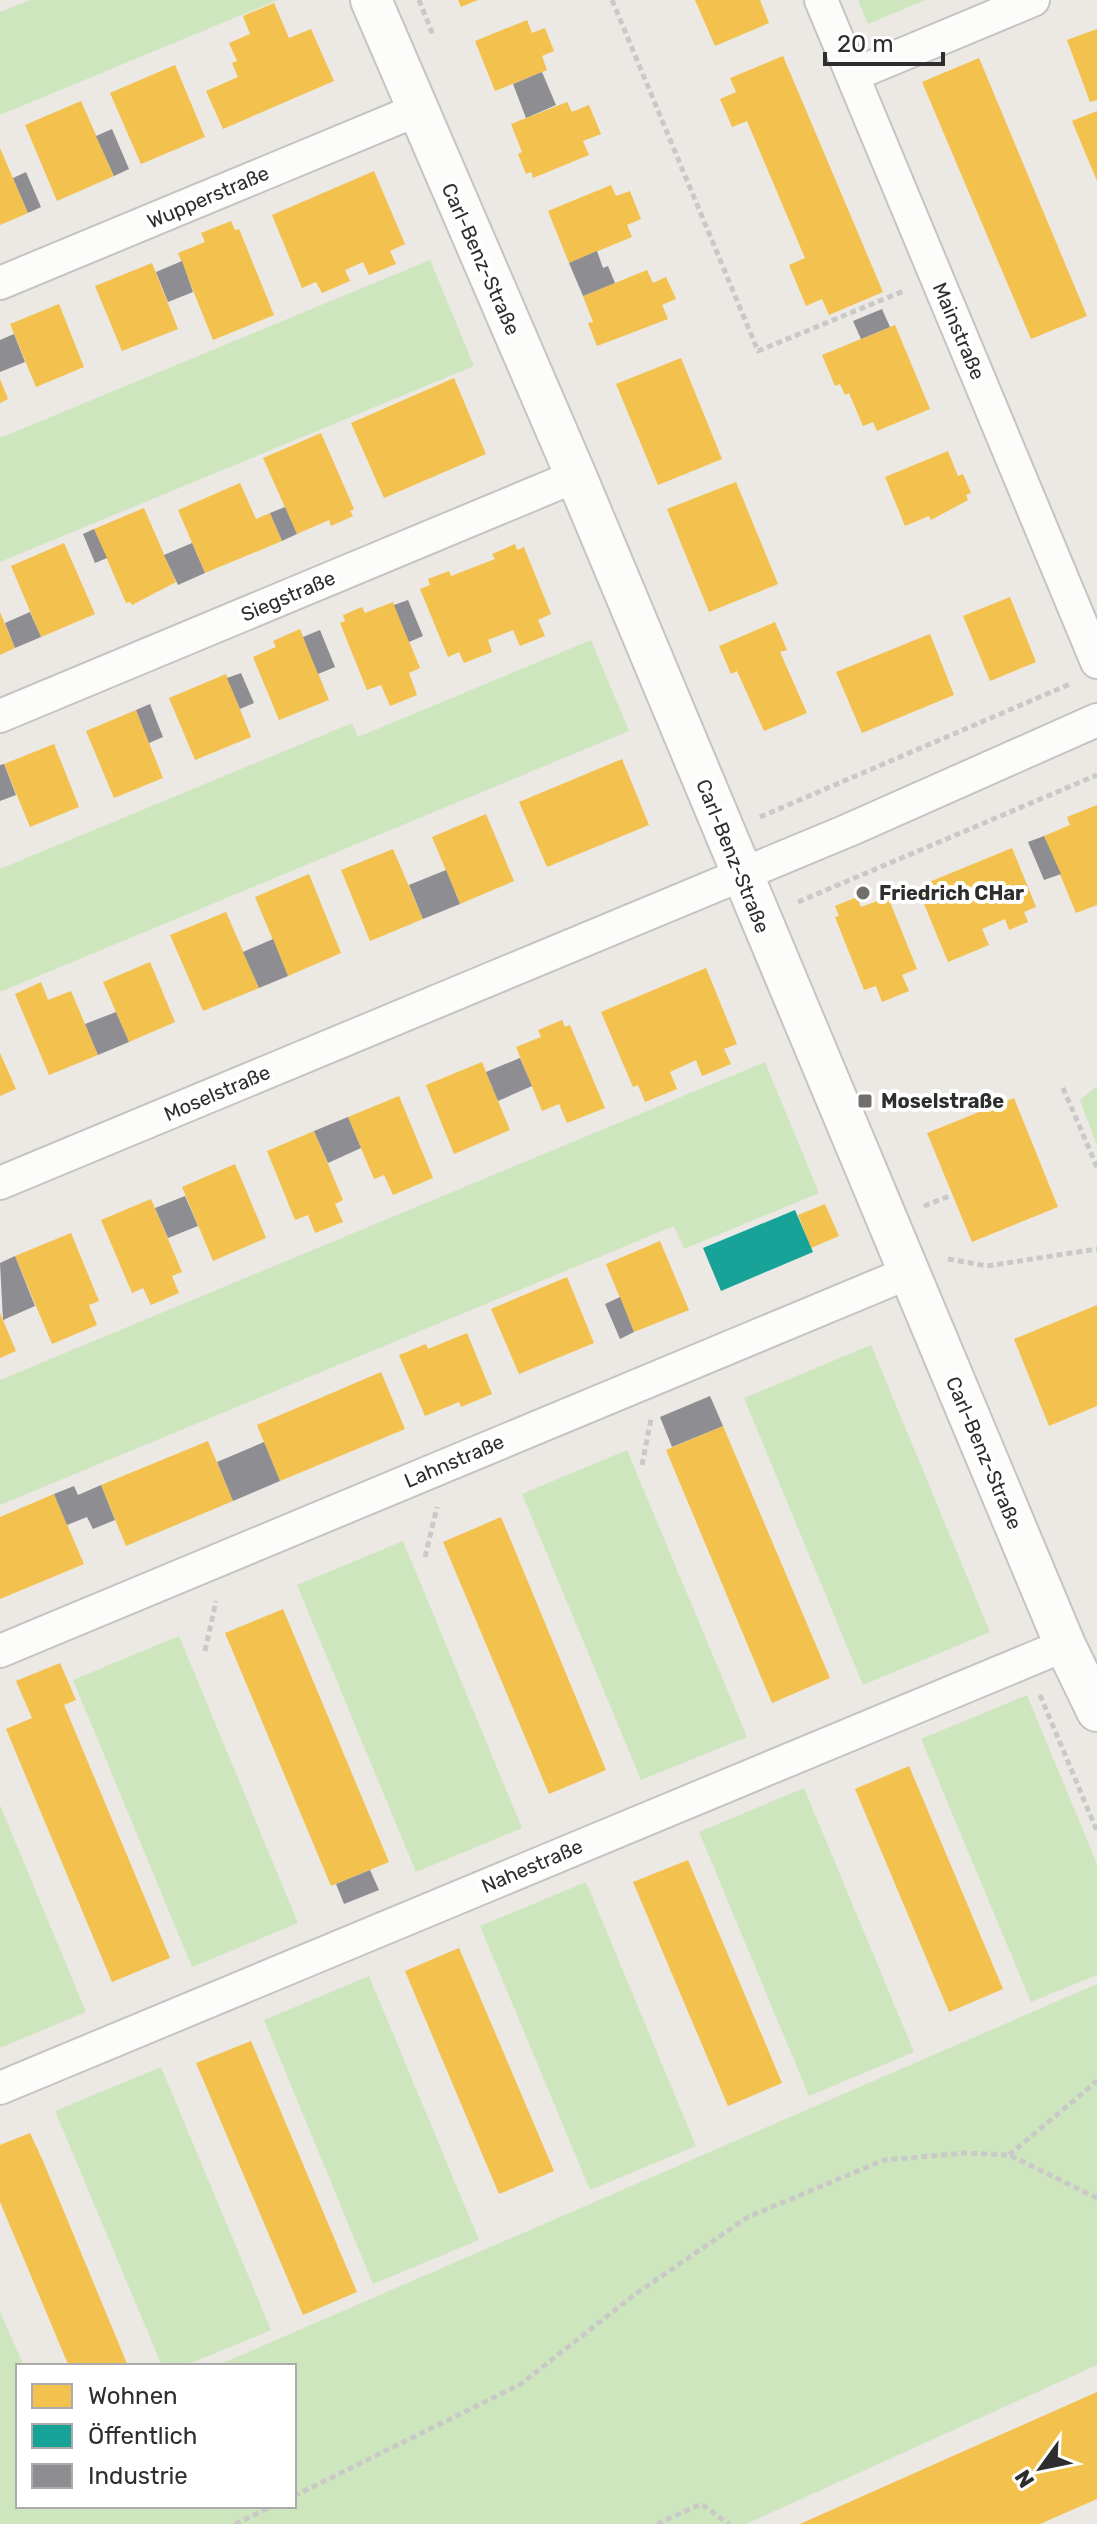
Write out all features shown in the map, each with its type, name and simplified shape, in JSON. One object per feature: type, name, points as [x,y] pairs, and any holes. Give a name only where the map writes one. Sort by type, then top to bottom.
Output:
[{"type":"street","name":"Carl-Benz-Straße","points":[[371,0],[576,476],[1065,1645],[1097,1711]]},
{"type":"street","name":"Mainstraße","points":[[821,0],[937,277],[1090,670]]},
{"type":"street","points":[[853,75],[1033,0]]},
{"type":"street","name":"Wupperstraße","points":[[0,283],[417,110]]},
{"type":"street","name":"Siegstraße","points":[[0,716],[576,476]]},
{"type":"street","name":"Moselstraße","points":[[0,1183],[741,875],[1097,720]]},
{"type":"street","name":"Lahnstraße","points":[[0,1651],[908,1273]]},
{"type":"street","name":"Nahestraße","points":[[0,2088],[1065,1645]]},
{"type":"path","points":[[612,0],[758,351],[937,277]]},
{"type":"path","points":[[760,817],[1090,670]]},
{"type":"path","points":[[795,903],[1097,775]]},
{"type":"path","points":[[1063,1088],[1097,1167]]},
{"type":"path","points":[[923,1206],[952,1195]]},
{"type":"path","points":[[945,1259],[987,1266],[1097,1249]]},
{"type":"path","points":[[1009,2155],[1097,2081]]},
{"type":"path","points":[[296,2495],[521,2384],[634,2295],[748,2217],[884,2160],[965,2153],[1009,2155],[1097,2198]]},
{"type":"path","points":[[657,2524],[701,2504],[729,2524]]},
{"type":"path","points":[[235,2524],[269,2508]]},
{"type":"green space","points":[[30,0],[278,0],[0,115],[0,12]]},
{"type":"green space","points":[[858,0],[925,0],[868,24]]},
{"type":"green space","points":[[430,260],[474,366],[0,562],[0,438]]},
{"type":"green space","points":[[591,640],[629,731],[0,992],[0,869],[352,723],[358,737]]},
{"type":"green space","points":[[765,1062],[819,1193],[684,1249],[674,1226],[0,1505],[0,1380]]},
{"type":"green space","points":[[1097,1086],[1097,1146],[1080,1100]]},
{"type":"green space","points":[[871,1345],[990,1632],[863,1685],[744,1398]]},
{"type":"green space","points":[[627,1450],[747,1737],[641,1780],[522,1494]]},
{"type":"green space","points":[[403,1541],[522,1828],[416,1872],[297,1585]]},
{"type":"green space","points":[[179,1636],[298,1923],[192,1967],[73,1680]]},
{"type":"green space","points":[[1027,1695],[1097,1864],[1097,1975],[1031,2002],[921,1739]]},
{"type":"green space","points":[[804,1788],[914,2052],[809,2096],[699,1832]]},
{"type":"green space","points":[[0,1805],[86,2012],[0,2048]]},
{"type":"green space","points":[[586,1882],[696,2146],[590,2190],[480,1926]]},
{"type":"green space","points":[[369,1976],[479,2240],[373,2284],[264,2020]]},
{"type":"green space","points":[[1097,1984],[1097,2365],[746,2524],[0,2524],[0,2312],[23,2364],[16,2364],[16,2508],[296,2508],[296,2364],[221,2364]]},
{"type":"green space","points":[[161,2067],[271,2330],[189,2364],[161,2364],[55,2111]]},
{"type":"building: Wohnen","points":[[458,0],[478,0],[461,7]]},
{"type":"building: Wohnen","points":[[695,0],[760,0],[769,23],[715,46]]},
{"type":"building: Wohnen","points":[[274,3],[289,38],[311,29],[334,81],[223,129],[206,91],[238,77],[232,63],[237,61],[229,43],[250,34],[243,16]]},
{"type":"building: Wohnen","points":[[527,20],[532,33],[545,28],[554,51],[542,56],[547,70],[495,91],[475,41]]},
{"type":"building: Wohnen","points":[[1097,29],[1097,100],[1090,102],[1067,40]]},
{"type":"building: Wohnen","points":[[783,56],[883,292],[829,315],[822,299],[806,306],[789,265],[805,258],[747,121],[732,127],[720,99],[736,92],[730,78]]},
{"type":"building: Wohnen","points":[[979,58],[1087,316],[1031,339],[922,82]]},
{"type":"building: Wohnen","points":[[175,65],[205,137],[141,164],[110,93]]},
{"type":"building: Wohnen","points":[[81,101],[114,176],[57,201],[25,125]]},
{"type":"building: Wohnen","points":[[567,102],[572,112],[589,105],[601,134],[583,141],[589,155],[533,178],[531,172],[526,174],[518,154],[522,152],[511,124]]},
{"type":"building: Wohnen","points":[[1097,111],[1097,181],[1072,121]]},
{"type":"building: Wohnen","points":[[0,148],[28,213],[0,225]]},
{"type":"building: Wohnen","points":[[374,171],[405,244],[390,251],[396,264],[369,275],[363,262],[345,270],[350,281],[322,293],[316,282],[302,288],[272,215]]},
{"type":"building: Wohnen","points":[[611,185],[616,196],[630,191],[641,219],[627,225],[632,237],[569,263],[548,211]]},
{"type":"building: Wohnen","points":[[231,221],[235,230],[239,229],[274,315],[213,340],[178,253],[205,242],[201,233]]},
{"type":"building: Wohnen","points":[[152,263],[178,329],[122,351],[95,286]]},
{"type":"building: Wohnen","points":[[647,270],[653,283],[666,277],[676,299],[662,305],[668,319],[597,346],[588,323],[593,322],[583,296]]},
{"type":"building: Wohnen","points":[[59,304],[84,367],[36,387],[10,324]]},
{"type":"building: Wohnen","points":[[895,325],[930,409],[877,431],[873,422],[863,426],[849,393],[845,395],[840,384],[835,386],[822,355]]},
{"type":"building: Wohnen","points":[[681,358],[722,459],[658,485],[616,384]]},
{"type":"building: Wohnen","points":[[454,378],[486,454],[384,498],[351,423]]},
{"type":"building: Wohnen","points":[[0,379],[8,399],[0,403]]},
{"type":"building: Wohnen","points":[[321,433],[354,509],[350,511],[353,516],[331,526],[329,520],[297,534],[263,458]]},
{"type":"building: Wohnen","points":[[948,451],[958,476],[963,474],[971,493],[966,495],[968,500],[931,520],[929,516],[905,526],[885,477]]},
{"type":"building: Wohnen","points":[[736,482],[778,584],[709,612],[667,509]]},
{"type":"building: Wohnen","points":[[240,483],[256,519],[270,513],[282,541],[205,573],[178,510]]},
{"type":"building: Wohnen","points":[[144,508],[176,582],[132,605],[126,603],[94,529]]},
{"type":"building: Wohnen","points":[[64,543],[95,614],[41,637],[11,566]]},
{"type":"building: Wohnen","points":[[515,544],[517,550],[524,547],[551,614],[538,620],[545,636],[520,646],[513,630],[488,640],[492,652],[464,663],[459,652],[448,657],[420,589],[430,585],[428,579],[449,571],[451,576],[495,559],[492,554]]},
{"type":"building: Wohnen","points":[[1010,597],[1036,662],[990,681],[963,616]]},
{"type":"building: Wohnen","points":[[393,602],[420,668],[409,673],[417,695],[390,706],[381,685],[367,690],[340,623],[345,621],[343,615],[362,607],[365,613]]},
{"type":"building: Wohnen","points":[[0,612],[15,648],[0,655]]},
{"type":"building: Wohnen","points":[[775,622],[787,650],[780,652],[807,713],[764,731],[737,671],[731,674],[719,646]]},
{"type":"building: Wohnen","points":[[300,629],[329,700],[279,720],[253,657],[276,647],[273,641]]},
{"type":"building: Wohnen","points":[[930,634],[954,695],[862,733],[836,672]]},
{"type":"building: Wohnen","points":[[226,674],[251,737],[195,760],[169,698]]},
{"type":"building: Wohnen","points":[[136,710],[163,778],[114,798],[86,731]]},
{"type":"building: Wohnen","points":[[54,744],[79,807],[30,827],[4,764]]},
{"type":"building: Wohnen","points":[[622,759],[649,825],[547,867],[519,802]]},
{"type":"building: Wohnen","points":[[1097,805],[1097,905],[1076,913],[1044,836],[1070,825],[1067,817]]},
{"type":"building: Wohnen","points":[[486,814],[514,881],[460,904],[432,837]]},
{"type":"building: Wohnen","points":[[1012,848],[1036,907],[1024,912],[1028,922],[1009,930],[1005,919],[982,929],[989,945],[948,962],[917,887]]},
{"type":"building: Wohnen","points":[[393,849],[423,919],[370,941],[341,870]]},
{"type":"building: Wohnen","points":[[309,874],[341,953],[288,976],[255,897]]},
{"type":"building: Wohnen","points":[[857,897],[861,907],[888,897],[917,969],[902,975],[909,991],[882,1002],[876,986],[864,990],[835,917],[839,916],[835,906]]},
{"type":"building: Wohnen","points":[[226,912],[259,988],[203,1011],[170,935]]},
{"type":"building: Wohnen","points":[[150,962],[175,1022],[129,1042],[103,982]]},
{"type":"building: Wohnen","points":[[706,968],[737,1044],[724,1049],[731,1064],[702,1076],[696,1060],[670,1072],[677,1089],[645,1102],[638,1085],[633,1087],[601,1012]]},
{"type":"building: Wohnen","points":[[41,982],[48,1000],[71,991],[98,1055],[49,1075],[15,994]]},
{"type":"building: Wohnen","points":[[562,1020],[565,1027],[570,1025],[605,1108],[567,1123],[559,1104],[542,1111],[516,1047],[541,1037],[538,1030]]},
{"type":"building: Wohnen","points":[[0,1053],[16,1089],[0,1096]]},
{"type":"building: Wohnen","points":[[482,1062],[510,1130],[454,1154],[426,1085]]},
{"type":"building: Wohnen","points":[[399,1096],[433,1178],[393,1195],[384,1175],[374,1179],[348,1117]]},
{"type":"building: Wohnen","points":[[1014,1098],[1058,1207],[972,1242],[927,1133]]},
{"type":"building: Wohnen","points":[[314,1131],[343,1200],[335,1204],[343,1222],[315,1233],[308,1215],[295,1220],[267,1151]]},
{"type":"building: Wohnen","points":[[235,1164],[266,1238],[213,1261],[182,1187]]},
{"type":"building: Wohnen","points":[[151,1199],[182,1272],[172,1276],[179,1293],[151,1305],[143,1288],[132,1293],[101,1220]]},
{"type":"building: Wohnen","points":[[825,1204],[839,1236],[811,1248],[798,1215]]},
{"type":"building: Wohnen","points":[[71,1233],[99,1301],[89,1305],[97,1325],[52,1344],[15,1256]]},
{"type":"building: Wohnen","points":[[660,1241],[689,1310],[634,1332],[606,1264]]},
{"type":"building: Wohnen","points":[[567,1277],[594,1343],[519,1374],[491,1309]]},
{"type":"building: Wohnen","points":[[1097,1305],[1097,1406],[1049,1426],[1014,1339]]},
{"type":"building: Wohnen","points":[[0,1313],[16,1351],[0,1358]]},
{"type":"building: Wohnen","points":[[467,1333],[492,1394],[461,1407],[459,1402],[425,1416],[399,1355],[426,1344],[428,1349]]},
{"type":"building: Wohnen","points":[[381,1372],[405,1429],[280,1481],[257,1425]]},
{"type":"building: Wohnen","points":[[723,1426],[830,1678],[772,1703],[666,1450]]},
{"type":"building: Wohnen","points":[[208,1441],[233,1501],[126,1546],[101,1485]]},
{"type":"building: Wohnen","points":[[54,1494],[84,1564],[0,1599],[0,1517]]},
{"type":"building: Wohnen","points":[[501,1517],[606,1770],[549,1794],[443,1542]]},
{"type":"building: Wohnen","points":[[283,1609],[389,1862],[331,1886],[225,1633]]},
{"type":"building: Wohnen","points":[[60,1663],[76,1700],[64,1705],[170,1958],[112,1982],[6,1729],[32,1718],[16,1681]]},
{"type":"building: Wohnen","points":[[909,1766],[1003,1989],[949,2012],[855,1789]]},
{"type":"building: Wohnen","points":[[688,1860],[782,2083],[728,2106],[633,1882]]},
{"type":"building: Wohnen","points":[[459,1948],[554,2171],[499,2194],[405,1971]]},
{"type":"building: Wohnen","points":[[251,2041],[357,2292],[303,2315],[196,2063]]},
{"type":"building: Wohnen","points":[[30,2133],[127,2364],[68,2364],[0,2202],[0,2145]]},
{"type":"building: Wohnen","points":[[1097,2392],[1097,2499],[1040,2524],[800,2524]]},
{"type":"building: Öffentlich","points":[[795,1210],[813,1252],[721,1291],[703,1248]]},
{"type":"building: Industrie","points":[[542,72],[556,105],[526,118],[513,84]]},
{"type":"building: Industrie","points":[[112,129],[129,169],[114,176],[96,136]]},
{"type":"building: Industrie","points":[[26,172],[41,207],[28,213],[13,178]]},
{"type":"building: Industrie","points":[[597,251],[603,268],[608,266],[615,283],[583,296],[569,263]]},
{"type":"building: Industrie","points":[[182,261],[193,292],[168,302],[156,272]]},
{"type":"building: Industrie","points":[[882,309],[890,327],[861,339],[853,321]]},
{"type":"building: Industrie","points":[[14,334],[25,362],[0,372],[0,340]]},
{"type":"building: Industrie","points":[[285,507],[297,534],[282,541],[270,513]]},
{"type":"building: Industrie","points":[[94,529],[107,558],[95,563],[83,534]]},
{"type":"building: Industrie","points":[[192,543],[205,573],[178,585],[164,555]]},
{"type":"building: Industrie","points":[[408,600],[423,636],[409,642],[394,605]]},
{"type":"building: Industrie","points":[[30,612],[41,637],[15,648],[5,623]]},
{"type":"building: Industrie","points":[[320,630],[335,667],[318,674],[303,637]]},
{"type":"building: Industrie","points":[[241,673],[254,703],[240,709],[227,678]]},
{"type":"building: Industrie","points":[[150,704],[163,737],[149,743],[136,710]]},
{"type":"building: Industrie","points":[[4,764],[16,795],[0,801],[0,765]]},
{"type":"building: Industrie","points":[[1044,836],[1061,874],[1044,880],[1028,842]]},
{"type":"building: Industrie","points":[[446,870],[460,904],[423,919],[409,885]]},
{"type":"building: Industrie","points":[[273,939],[288,976],[259,988],[243,952]]},
{"type":"building: Industrie","points":[[116,1012],[129,1042],[98,1055],[85,1024]]},
{"type":"building: Industrie","points":[[520,1058],[532,1086],[498,1101],[486,1072]]},
{"type":"building: Industrie","points":[[348,1117],[361,1148],[328,1163],[314,1131]]},
{"type":"building: Industrie","points":[[185,1196],[198,1226],[168,1238],[155,1208]]},
{"type":"building: Industrie","points":[[15,1256],[35,1306],[3,1320],[0,1263]]},
{"type":"building: Industrie","points":[[620,1297],[634,1332],[620,1339],[605,1304]]},
{"type":"building: Industrie","points":[[710,1396],[723,1426],[672,1447],[660,1417]]},
{"type":"building: Industrie","points":[[264,1442],[280,1481],[233,1501],[217,1462]]},
{"type":"building: Industrie","points":[[101,1485],[115,1520],[93,1529],[87,1517],[67,1525],[54,1494],[74,1486],[78,1495]]},
{"type":"building: Industrie","points":[[370,1870],[379,1890],[344,1904],[336,1884]]},
{"type":"place","name":"Friedrich CHar","points":[[863,893]]},
{"type":"place","name":"Moselstraße","points":[[865,1101]]}]
